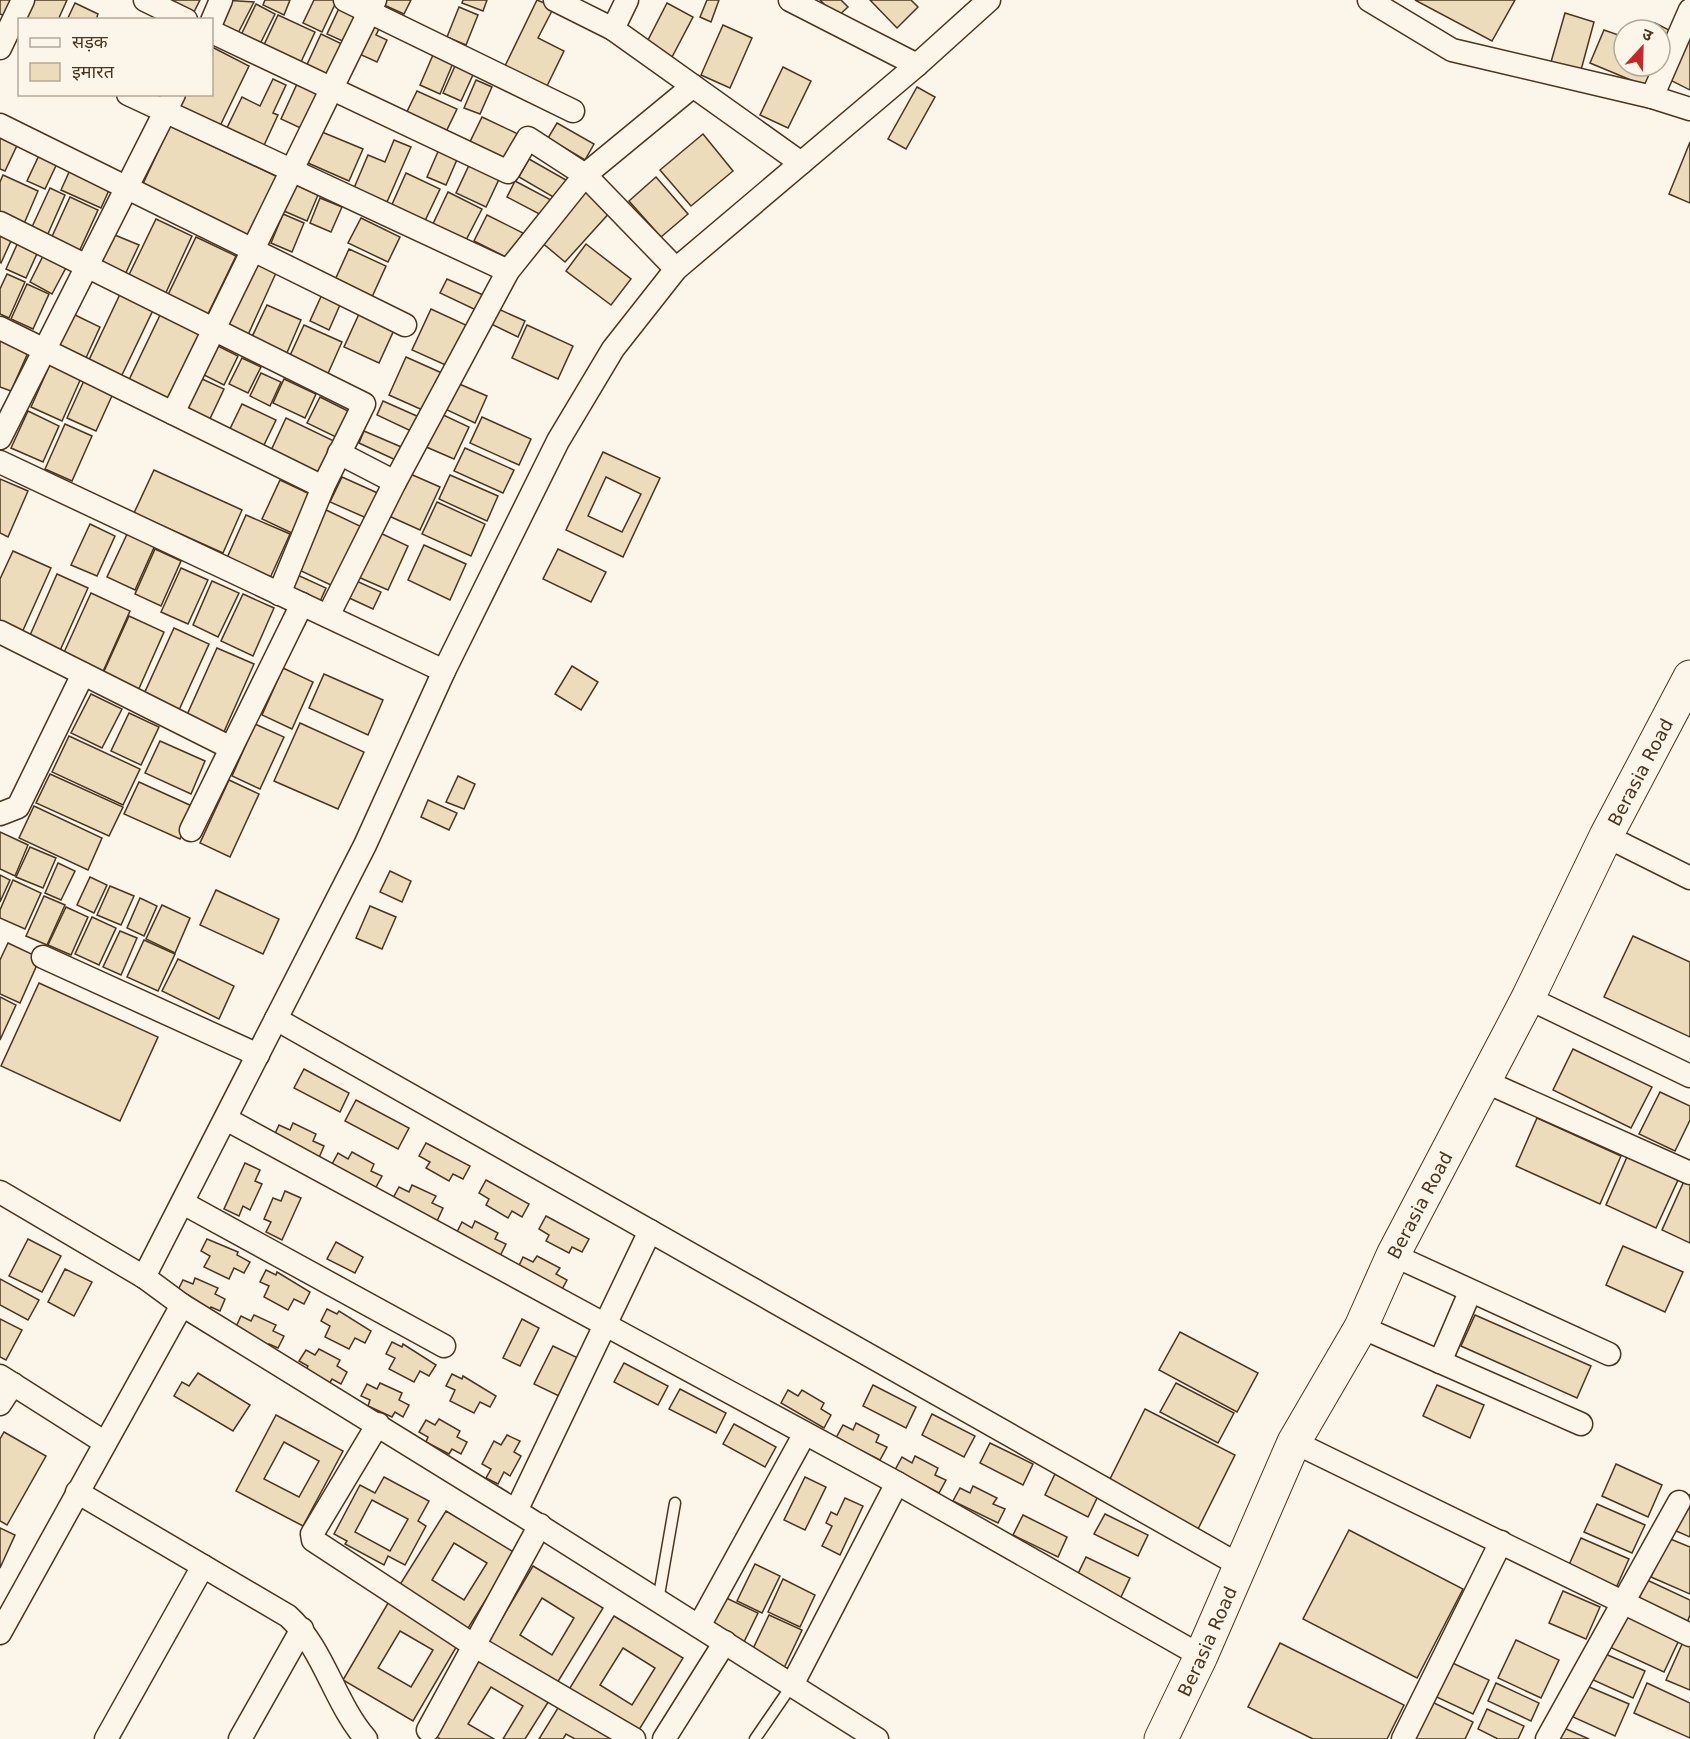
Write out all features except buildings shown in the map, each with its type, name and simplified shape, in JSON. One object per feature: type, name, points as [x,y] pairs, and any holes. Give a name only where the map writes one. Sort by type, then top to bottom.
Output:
[{"type":"main road","name":"Berasia Road","points":[[1161,1739],[1201,1656],[1294,1442],[1361,1327],[1393,1255],[1528,998],[1606,836],[1690,677]]},
{"type":"street","points":[[6,41],[23,0]]},
{"type":"street","points":[[145,0],[182,18]]},
{"type":"street","points":[[213,19],[222,0]]},
{"type":"street","points":[[345,0],[372,6],[573,111]]},
{"type":"street","points":[[555,0],[613,29],[801,163]]},
{"type":"street","points":[[613,29],[627,0]]},
{"type":"street","points":[[144,1277],[365,845],[444,671],[558,441],[613,349],[676,269],[917,65],[989,0]]},
{"type":"street","points":[[1369,0],[1452,50],[1652,97],[1690,109]]},
{"type":"street","points":[[1682,0],[1690,2]]},
{"type":"street","points":[[796,1],[917,65]]},
{"type":"street","points":[[172,413],[372,6]]},
{"type":"street","points":[[1652,97],[1690,10]]},
{"type":"street","points":[[213,32],[508,172],[528,138],[585,175],[676,269]]},
{"type":"street","points":[[328,616],[394,482],[508,271],[585,175],[693,86]]},
{"type":"street","points":[[137,96],[170,103],[291,171],[508,271]]},
{"type":"street","points":[[0,438],[170,103]]},
{"type":"street","points":[[0,125],[405,325]]},
{"type":"street","points":[[0,223],[364,404],[323,487],[279,594]]},
{"type":"street","points":[[0,328],[323,487]]},
{"type":"street","points":[[339,453],[394,482]]},
{"type":"street","points":[[0,462],[444,671]]},
{"type":"street","points":[[191,830],[302,604]]},
{"type":"street","points":[[0,632],[231,748]]},
{"type":"street","points":[[0,814],[18,807],[83,674]]},
{"type":"street","points":[[1606,836],[1690,878]]},
{"type":"street","points":[[43,957],[258,1055]]},
{"type":"street","points":[[1528,998],[1690,1076]]},
{"type":"street","points":[[276,1018],[1239,1566]]},
{"type":"street","points":[[1484,1081],[1690,1173]]},
{"type":"street","points":[[226,1119],[606,1324],[804,1435],[897,1483],[1201,1656]]},
{"type":"street","points":[[0,1192],[144,1277],[182,1305],[540,1525],[872,1738]]},
{"type":"street","points":[[183,1203],[444,1346]]},
{"type":"street","points":[[516,1510],[650,1231]]},
{"type":"street","points":[[1393,1255],[1609,1354]]},
{"type":"street","points":[[1440,1362],[1470,1292]]},
{"type":"street","points":[[0,1633],[182,1305]]},
{"type":"street","points":[[1361,1327],[1581,1424]]},
{"type":"street","points":[[0,1404],[6,1380],[104,1442]]},
{"type":"street","points":[[378,1424],[312,1534],[313,1540],[473,1645],[634,1739]]},
{"type":"street","points":[[699,1626],[804,1435]]},
{"type":"street","points":[[1294,1442],[1690,1635]]},
{"type":"street","points":[[792,1685],[897,1483]]},
{"type":"street","points":[[77,1492],[288,1616],[302,1629],[353,1734]]},
{"type":"street","points":[[1547,1739],[1679,1502]]},
{"type":"street","points":[[428,1730],[540,1525]]},
{"type":"street","points":[[1403,1739],[1501,1542]]},
{"type":"street","points":[[106,1739],[203,1566]]},
{"type":"street","points":[[240,1739],[302,1629]]},
{"type":"street","points":[[664,1739],[725,1642]]},
{"type":"lane","points":[[658,1600],[675,1503]]},
{"type":"lane","points":[[755,1739],[792,1685]]}]
